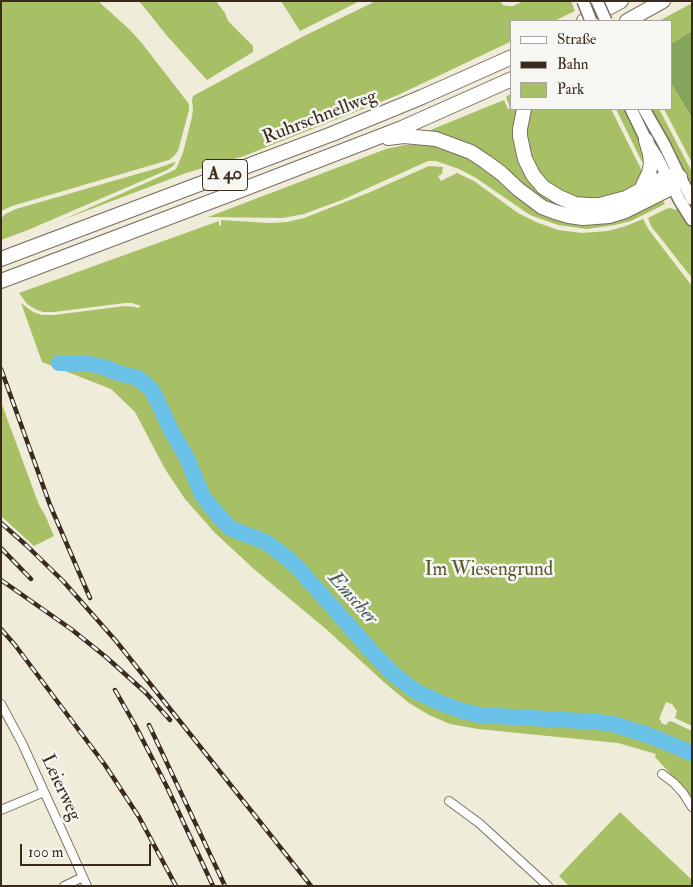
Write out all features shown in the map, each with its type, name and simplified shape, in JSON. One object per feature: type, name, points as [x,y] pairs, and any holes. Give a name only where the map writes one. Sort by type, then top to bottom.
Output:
[{"type":"highway","points":[[586,20],[622,1]]},
{"type":"highway","points":[[629,20],[663,1]]},
{"type":"highway","name":"Ruhrschnellweg","points":[[1,258],[332,134],[422,98],[510,58]]},
{"type":"highway","name":"Ruhrschnellweg","points":[[1,281],[363,143],[423,119],[510,80]]},
{"type":"highway","points":[[524,110],[520,129],[521,145],[525,159],[532,175],[543,188],[559,197],[575,204],[599,205],[615,202],[641,190],[673,180]]},
{"type":"highway","points":[[363,143],[404,136],[436,140],[449,144],[471,152],[486,162],[542,207],[569,216],[583,218],[608,216],[625,211],[673,180]]},
{"type":"highway","points":[[641,190],[649,173],[650,164],[650,154],[646,140]]},
{"type":"main road","points":[[583,1],[591,20]]},
{"type":"main road","points":[[597,1],[606,20]]},
{"type":"main road","points":[[631,110],[646,140],[673,180],[692,220]]},
{"type":"main road","points":[[645,110],[664,144],[673,180],[692,199]]},
{"type":"street","name":"Leierweg","points":[[1,704],[22,743],[87,886]]},
{"type":"street","points":[[662,774],[674,783],[692,807]]},
{"type":"street","points":[[1,810],[44,792]]},
{"type":"street","points":[[449,801],[479,823],[548,886]]},
{"type":"street","points":[[64,886],[83,877]]},
{"type":"green space","points":[[1,1],[98,1],[141,42],[189,104],[178,151],[174,156],[169,160],[12,206],[1,211]]},
{"type":"green space","points":[[139,1],[216,1],[225,13],[228,21],[253,46],[253,52],[207,80],[168,37]]},
{"type":"green space","points":[[281,1],[360,1],[300,31]]},
{"type":"green space","points":[[376,1],[500,1],[503,5],[513,6],[524,1],[571,1],[575,11],[556,20],[510,20],[510,42],[398,95],[244,156],[186,173],[62,220],[176,169],[183,153],[192,117],[193,96],[302,37]]},
{"type":"green space","points":[[692,3],[692,31],[673,42],[673,20],[661,20]]},
{"type":"green space","points":[[692,31],[692,118],[673,87],[673,42]]},
{"type":"green space","points":[[673,87],[692,118],[692,163],[665,110],[673,110]]},
{"type":"green space","points":[[510,94],[510,108],[506,97]]},
{"type":"green space","points":[[504,100],[508,109],[519,110],[522,168],[599,213],[555,207],[428,131]]},
{"type":"green space","points":[[528,110],[612,110],[644,175],[639,185],[610,199],[572,199],[542,181],[525,148]]},
{"type":"green space","points":[[616,110],[625,110],[644,149],[645,164],[641,160]]},
{"type":"green space","points":[[651,110],[660,110],[692,172],[692,189]]},
{"type":"green space","points":[[422,144],[463,153],[557,217],[662,199],[665,204],[631,221],[615,225],[587,229],[558,225],[530,215],[476,178],[459,169],[436,161],[428,161],[342,200],[304,214],[283,218],[208,217],[386,149]]},
{"type":"green space","points":[[176,162],[165,171],[1,240],[1,219],[5,214],[16,209]]},
{"type":"green space","name":"Im Wiesengrund","points":[[429,166],[443,167],[442,174],[438,176],[441,181],[457,173],[474,181],[518,213],[558,230],[582,233],[608,231],[643,219],[649,230],[692,286],[692,726],[675,718],[677,711],[672,704],[666,702],[659,719],[661,723],[666,725],[671,721],[692,731],[692,800],[655,757],[656,754],[618,743],[478,729],[450,724],[429,715],[409,703],[215,533],[185,499],[165,469],[135,412],[111,389],[42,362],[21,303],[33,312],[42,315],[125,306],[138,308],[141,306],[125,303],[43,312],[27,304],[19,293],[219,221],[221,226],[221,220],[269,223],[287,222],[304,218]]},
{"type":"green space","points":[[679,207],[692,228],[692,278],[651,226],[648,218],[666,209],[671,208],[675,210]]},
{"type":"green space","points":[[1,402],[39,505],[54,536],[34,546],[1,516]]},
{"type":"green space","points":[[620,812],[692,880],[692,886],[569,886],[559,876]]},
{"type":"waterway","name":"Emscher","points":[[59,363],[90,364],[107,368],[138,378],[150,388],[187,458],[202,495],[217,514],[230,528],[266,542],[286,557],[299,569],[391,672],[415,691],[443,704],[480,715],[613,724],[648,735],[692,753]]},
{"type":"railway","points":[[1,369],[50,505],[90,598]]},
{"type":"railway","points":[[1,523],[63,581],[116,641],[311,886]]},
{"type":"railway","points":[[1,548],[31,579]]},
{"type":"railway","points":[[1,580],[71,629],[106,657],[146,693],[170,720]]},
{"type":"railway","points":[[1,629],[105,765],[139,817],[176,886]]},
{"type":"railway","points":[[115,690],[167,787],[213,886]]},
{"type":"railway","points":[[149,725],[225,886]]}]
